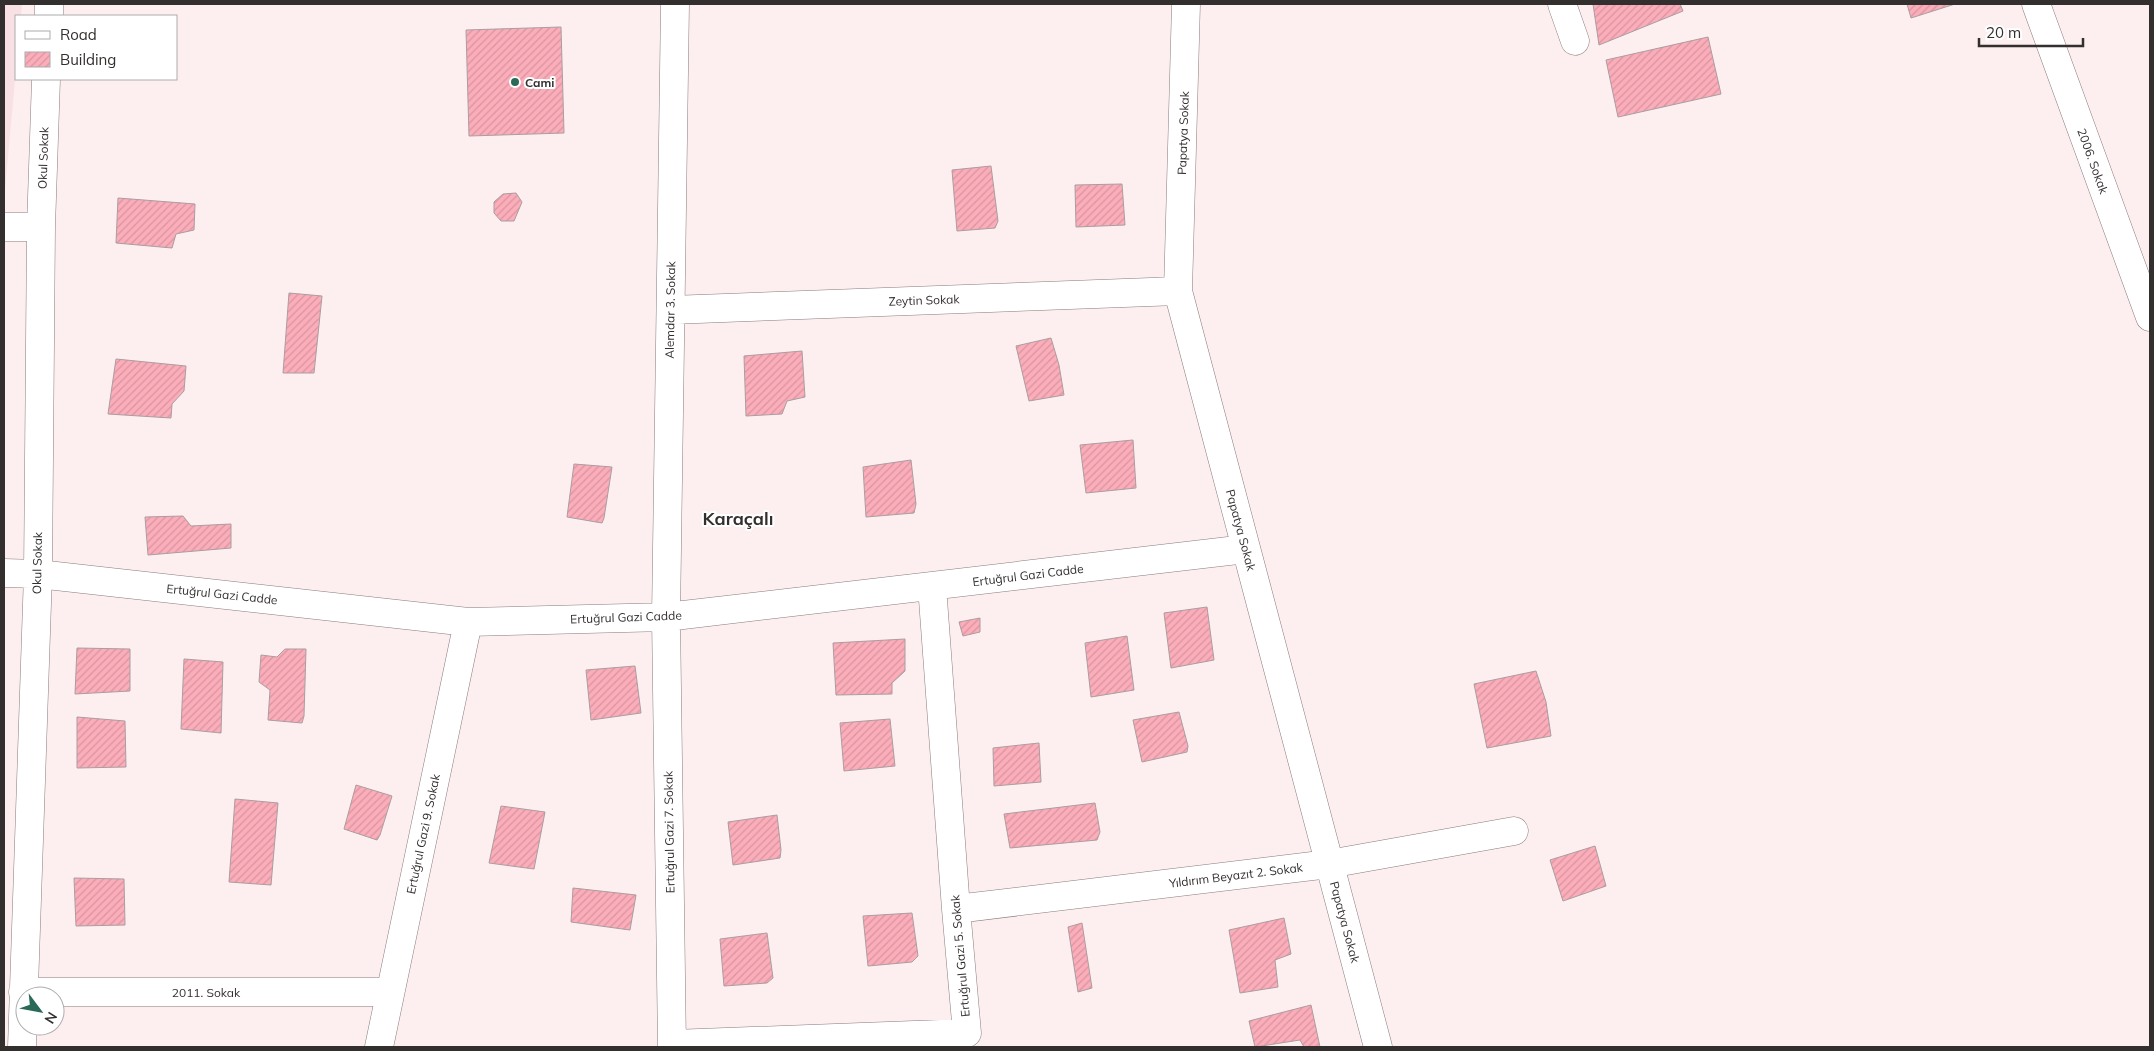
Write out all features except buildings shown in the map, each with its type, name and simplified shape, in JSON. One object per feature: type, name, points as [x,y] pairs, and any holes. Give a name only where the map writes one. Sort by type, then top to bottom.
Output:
[{"type":"street","name":"Alemdar 3. Sokak","points":[[666,617],[675,4]]},
{"type":"street","name":"Papatya Sokak","points":[[1186,4],[1178,290],[1378,1047]]},
{"type":"street","points":[[1562,4],[1575,41]]},
{"type":"street","name":"2006. Sokak","points":[[2036,4],[2150,317]]},
{"type":"street","name":"Okul Sokak","points":[[24,986],[38,574],[41,227],[46,80]]},
{"type":"street","points":[[4,227],[41,227]]},
{"type":"street","name":"Zeytin Sokak","points":[[670,310],[1178,290]]},
{"type":"street","name":"Ertuğrul Gazi Cadde","points":[[4,573],[38,574],[468,622],[666,617],[1246,549]]},
{"type":"street","name":"Ertuğrul Gazi 5. Sokak","points":[[672,1046],[967,1033],[932,586]]},
{"type":"street","name":"Ertuğrul Gazi 7. Sokak","points":[[666,617],[672,1046]]},
{"type":"street","name":"Ertuğrul Gazi 9. Sokak","points":[[379,1047],[468,622]]},
{"type":"street","name":"Yıldırım Beyazıt 2. Sokak","points":[[956,909],[1329,864],[1514,831]]},
{"type":"street","name":"2011. Sokak","points":[[65,992],[389,992]]},
{"type":"shaded area","points":[[4,4],[22,4],[21,15],[15,15],[15,80],[4,200]]},
{"type":"place","name":"Cami","points":[[515,82]]},
{"type":"district","name":"Karaçalı","points":[[738,518]]}]
